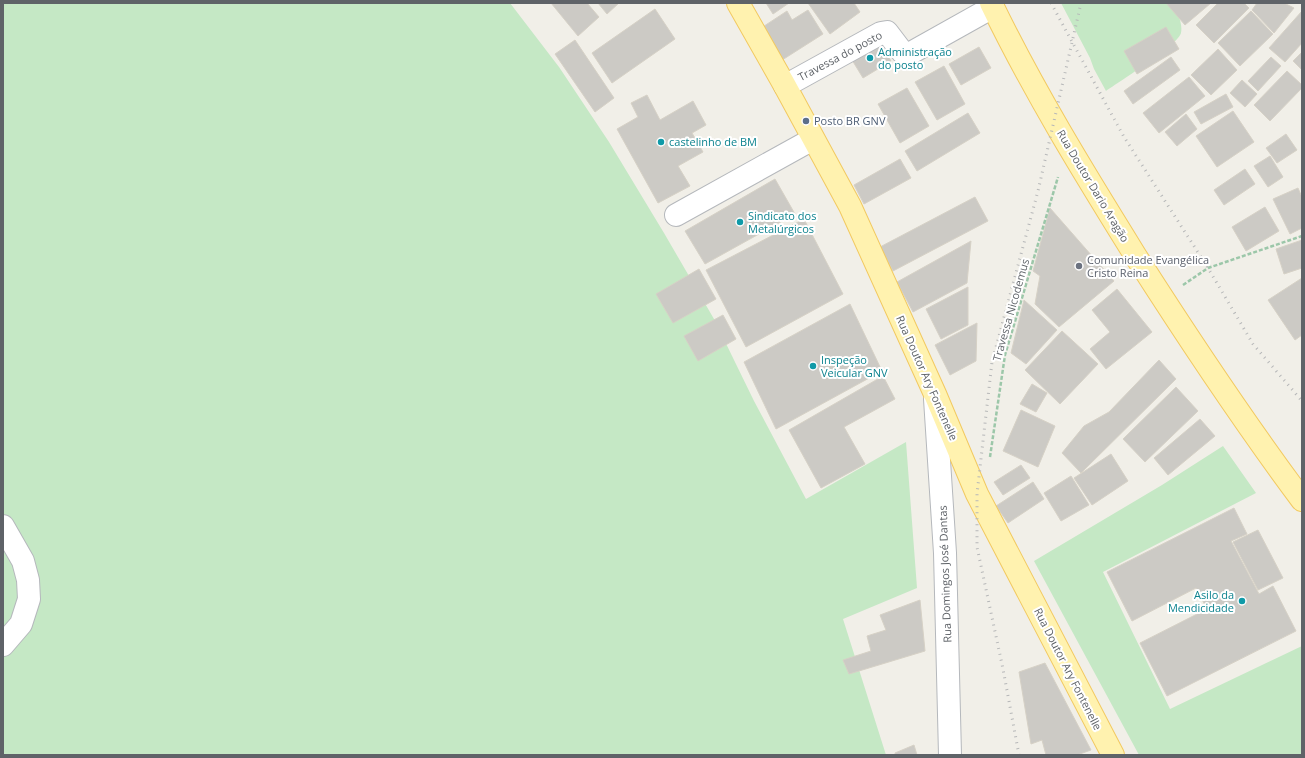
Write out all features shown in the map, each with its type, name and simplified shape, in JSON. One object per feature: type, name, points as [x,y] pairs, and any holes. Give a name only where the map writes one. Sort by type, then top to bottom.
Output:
[{"type":"main road","name":"Rua Doutor Ary Fontenelle","points":[[738,3],[850,206],[935,394],[977,494],[1113,755]]},
{"type":"main road","name":"Rua Doutor Dario Aragão","points":[[992,5],[1067,145],[1163,299],[1244,419],[1302,500]]},
{"type":"street","name":"Travessa do posto","points":[[785,86],[882,33],[887,32],[903,53],[910,54],[992,5]]},
{"type":"street","points":[[676,215],[813,139]]},
{"type":"street","name":"Rua Domingos José Dantas","points":[[935,394],[945,553],[950,755]]},
{"type":"street","points":[[3,526],[23,561],[28,580],[30,599],[21,624],[3,645]]},
{"type":"path","name":"Travessa Nicodemus","points":[[990,460],[1005,355],[1067,145]]},
{"type":"path","points":[[1163,299],[1208,268],[1302,236]]},
{"type":"green space","points":[[3,3],[510,3],[559,67],[609,142],[664,233],[714,319],[754,401],[806,499],[906,442],[917,588],[843,619],[886,755],[3,755]]},
{"type":"green space","points":[[1061,3],[1173,3],[1180,21],[1181,33],[1178,38],[1160,54],[1106,91]]},
{"type":"green space","points":[[1223,446],[1256,493],[1103,572],[1170,709],[1302,646],[1302,755],[1139,755],[1034,561],[1162,485]]},
{"type":"building","points":[[551,3],[587,3],[599,17],[578,36]]},
{"type":"building","points":[[598,3],[619,3],[607,14]]},
{"type":"building","points":[[766,3],[789,3],[773,14]]},
{"type":"building","points":[[808,3],[854,3],[860,12],[830,34]]},
{"type":"building","points":[[1166,3],[1211,3],[1185,25]]},
{"type":"building","points":[[1218,3],[1244,3],[1249,8],[1214,43],[1196,25]]},
{"type":"building","points":[[1257,3],[1284,3],[1294,8],[1274,33],[1252,10]]},
{"type":"building","points":[[655,9],[675,39],[612,83],[592,53]]},
{"type":"building","points":[[808,10],[823,34],[779,62],[758,30],[787,11],[792,20]]},
{"type":"building","points":[[1251,11],[1273,34],[1240,66],[1218,43]]},
{"type":"building","points":[[1302,11],[1302,43],[1285,62],[1269,48]]},
{"type":"building","points":[[1166,27],[1179,49],[1137,74],[1124,51]]},
{"type":"building","name":"Administração do posto","points":[[877,38],[891,61],[863,78],[849,55]]},
{"type":"building","points":[[575,40],[614,98],[595,112],[555,54]]},
{"type":"building","points":[[979,47],[991,68],[961,85],[949,64]]},
{"type":"building","points":[[1218,49],[1237,70],[1211,95],[1191,75]]},
{"type":"building","points":[[1302,52],[1302,70],[1293,61]]},
{"type":"building","points":[[1171,57],[1180,70],[1133,104],[1124,91]]},
{"type":"building","points":[[1271,57],[1281,66],[1258,91],[1248,81]]},
{"type":"building","points":[[944,66],[965,104],[937,120],[915,82]]},
{"type":"building","points":[[1287,71],[1302,85],[1302,88],[1270,121],[1254,105]]},
{"type":"building","points":[[1189,77],[1205,96],[1159,133],[1143,113]]},
{"type":"building","points":[[1242,80],[1257,94],[1245,107],[1230,93]]},
{"type":"building","points":[[907,88],[929,126],[900,143],[878,104]]},
{"type":"building","points":[[1226,94],[1233,107],[1201,124],[1194,112]]},
{"type":"building","name":"castelinho de BM","points":[[647,95],[660,120],[693,101],[706,125],[692,133],[703,152],[678,166],[690,186],[658,203],[617,129],[638,117],[631,103]]},
{"type":"building","points":[[1233,111],[1254,142],[1217,167],[1196,136]]},
{"type":"building","points":[[968,113],[980,133],[917,171],[905,151]]},
{"type":"building","points":[[1186,114],[1197,129],[1177,146],[1165,132]]},
{"type":"building","points":[[1286,134],[1297,150],[1277,163],[1266,148]]},
{"type":"building","points":[[1270,156],[1283,177],[1268,187],[1254,166]]},
{"type":"building","points":[[900,159],[911,178],[864,204],[854,185]]},
{"type":"building","points":[[1245,169],[1255,184],[1224,205],[1214,190]]},
{"type":"building","name":"Sindicato dos Metalúrgicos","points":[[775,179],[795,214],[705,264],[685,231]]},
{"type":"building","points":[[1298,188],[1301,195],[1302,194],[1302,228],[1290,234],[1273,199]]},
{"type":"building","points":[[975,197],[988,221],[893,271],[880,247]]},
{"type":"building","points":[[1265,207],[1279,231],[1246,251],[1232,227]]},
{"type":"building","points":[[1050,208],[1114,281],[1059,327],[1035,304],[1040,276],[1033,271]]},
{"type":"building","points":[[804,219],[843,294],[746,347],[706,270]]},
{"type":"building","points":[[1302,240],[1302,268],[1284,274],[1276,249]]},
{"type":"building","points":[[971,241],[967,283],[913,312],[897,282]]},
{"type":"building","points":[[699,269],[716,299],[673,323],[656,294]]},
{"type":"building","points":[[1302,278],[1302,335],[1295,340],[1268,300]]},
{"type":"building","points":[[968,287],[968,325],[941,339],[926,309]]},
{"type":"building","points":[[1117,289],[1152,332],[1106,369],[1090,349],[1110,332],[1092,310]]},
{"type":"building","points":[[1024,300],[1057,330],[1026,364],[1011,353]]},
{"type":"building","name":"Inspeção Veicular GNV","points":[[850,304],[882,371],[776,429],[744,362]]},
{"type":"building","points":[[723,315],[736,339],[698,361],[684,336]]},
{"type":"building","points":[[977,323],[976,361],[950,375],[935,345]]},
{"type":"building","points":[[1062,331],[1098,364],[1060,404],[1025,370]]},
{"type":"building","points":[[1159,360],[1176,379],[1081,473],[1062,453],[1084,426],[1109,412]]},
{"type":"building","points":[[883,376],[895,399],[844,427],[865,464],[821,488],[789,430]]},
{"type":"building","points":[[1032,384],[1047,393],[1036,412],[1020,404]]},
{"type":"building","points":[[1176,387],[1198,411],[1145,462],[1123,439]]},
{"type":"building","points":[[1021,410],[1055,426],[1038,467],[1003,451]]},
{"type":"building","points":[[1200,419],[1215,436],[1168,475],[1154,458]]},
{"type":"building","points":[[1111,454],[1128,481],[1092,505],[1074,478]]},
{"type":"building","points":[[1021,465],[1030,478],[1003,495],[994,482]]},
{"type":"building","points":[[1071,476],[1089,505],[1061,521],[1044,493]]},
{"type":"building","points":[[1033,482],[1044,499],[1008,523],[996,506]]},
{"type":"building","name":"Asilo da Mendicidade","points":[[1234,508],[1247,534],[1231,541],[1259,594],[1273,586],[1296,631],[1167,696],[1140,643],[1207,609],[1196,588],[1132,621],[1107,572]]},
{"type":"building","points":[[1258,530],[1283,578],[1258,590],[1233,542]]},
{"type":"building","points":[[920,600],[925,651],[849,674],[843,660],[871,651],[867,636],[886,630],[880,615]]},
{"type":"building","points":[[1045,663],[1091,750],[1077,755],[1046,755],[1042,740],[1031,744],[1019,672]]},
{"type":"building","points":[[914,745],[917,755],[895,755],[895,753]]},
{"type":"railway","points":[[1051,3],[1124,137],[1208,268],[1253,344],[1302,401]]},
{"type":"railway","points":[[1019,755],[1003,669],[977,547],[977,494],[992,362],[1038,191],[1081,3]]},
{"type":"place","name":"Administração do posto","points":[[870,58]]},
{"type":"place","name":"Posto BR GNV","points":[[806,121]]},
{"type":"place","name":"castelinho de BM","points":[[661,142]]},
{"type":"place","name":"Sindicato dos Metalúrgicos","points":[[740,222]]},
{"type":"place","name":"Comunidade Evangélica Cristo Reina","points":[[1079,266]]},
{"type":"place","name":"Inspeção Veicular GNV","points":[[813,366]]},
{"type":"place","name":"Asilo da Mendicidade","points":[[1242,601]]}]
